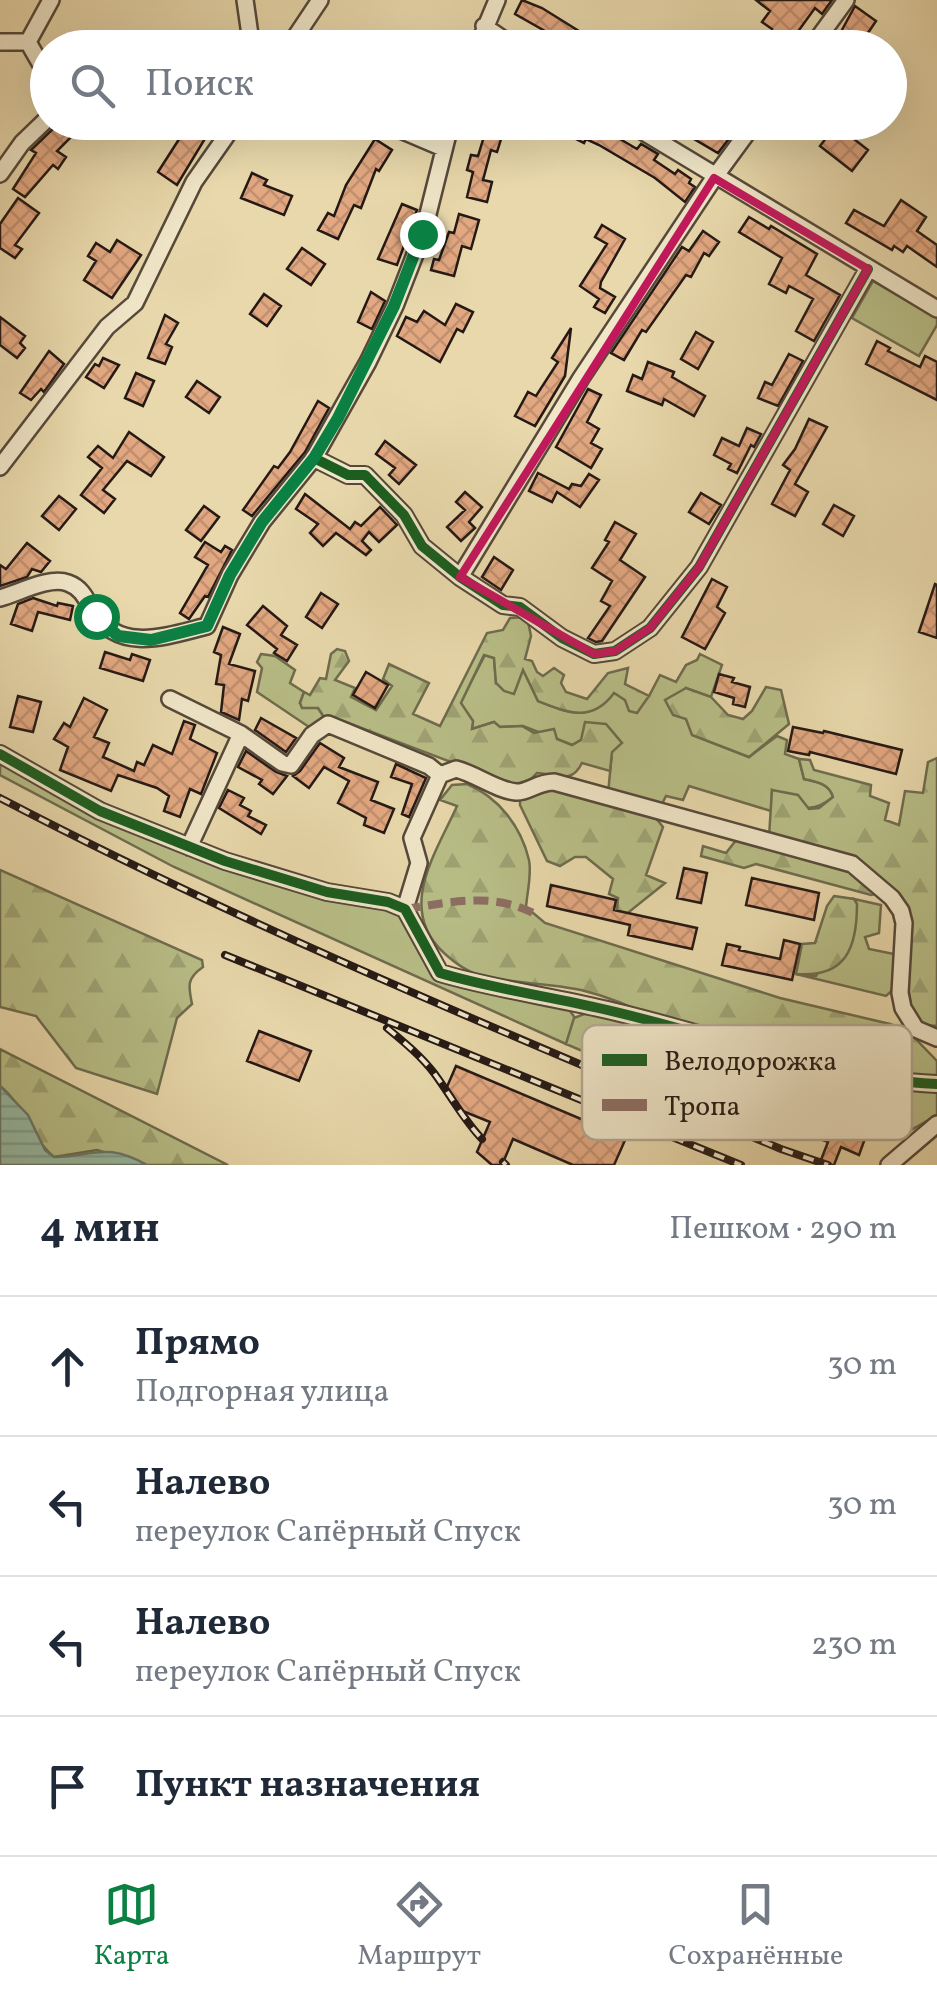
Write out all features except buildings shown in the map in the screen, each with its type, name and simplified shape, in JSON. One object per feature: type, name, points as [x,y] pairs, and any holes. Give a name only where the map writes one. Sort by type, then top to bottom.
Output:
[{"type":"street","points":[[35,30],[52,0]]},
{"type":"street","points":[[244,0],[249,30]]},
{"type":"street","points":[[300,30],[320,0]]},
{"type":"street","points":[[483,30],[497,0]]},
{"type":"street","points":[[824,30],[846,0]]},
{"type":"street","points":[[484,26],[490,30]]},
{"type":"street","points":[[28,42],[30,38]]},
{"type":"street","points":[[0,42],[28,42]]},
{"type":"street","points":[[0,174],[30,135]]},
{"type":"street","points":[[0,467],[107,327],[135,303],[194,182],[223,140]]},
{"type":"street","points":[[424,140],[443,148]]},
{"type":"street","points":[[0,598],[50,582],[66,582],[84,592],[96,616],[118,636],[151,640],[207,626],[230,575],[262,522],[314,458],[368,362],[422,234],[445,140]]},
{"type":"street","points":[[655,140],[937,309]]},
{"type":"street","points":[[460,577],[580,378],[742,140]]},
{"type":"street","points":[[314,458],[348,476],[366,475],[404,515],[422,546],[503,605],[520,608],[562,638],[594,654],[615,651],[650,628],[700,568],[868,269]]},
{"type":"street","points":[[170,699],[242,734],[291,765],[312,734],[328,724],[429,766],[440,775]]},
{"type":"street","points":[[189,847],[242,734]]},
{"type":"street","points":[[0,754],[100,811],[225,862],[328,892],[388,902],[405,909],[440,973],[662,1025]]},
{"type":"street","points":[[405,909],[419,863],[412,838],[440,775],[456,768],[514,792],[539,782],[554,782],[852,864],[892,898],[901,911],[903,1008],[916,1029],[937,1038]]},
{"type":"street","points":[[912,1083],[937,1084]]},
{"type":"street","points":[[889,1165],[937,1124]]},
{"type":"highlighted area","points":[[714,178],[868,269],[699,567],[650,628],[615,651],[594,654],[460,577]]},
{"type":"green space","points":[[873,281],[937,318],[919,356],[852,318]]},
{"type":"green space","points":[[527,617],[531,636],[525,659],[532,661],[543,676],[554,668],[564,675],[561,683],[566,692],[587,699],[608,673],[628,668],[625,684],[649,696],[637,713],[629,711],[625,700],[614,693],[597,709],[569,712],[538,701],[523,670],[514,694],[504,691],[496,683],[494,658],[484,655],[461,703],[473,721],[472,729],[494,722],[500,727],[522,726],[534,733],[554,729],[557,739],[572,745],[581,740],[585,722],[606,724],[622,743],[612,752],[610,771],[582,763],[568,776],[537,773],[527,783],[514,786],[324,717],[318,708],[302,708],[300,703],[304,692],[310,695],[320,678],[326,679],[331,654],[337,649],[345,651],[349,661],[335,680],[355,688],[351,697],[376,710],[392,686],[383,679],[389,664],[429,683],[413,714],[440,726],[487,633],[503,630],[510,618]]},
{"type":"green space","points":[[261,654],[275,656],[295,670],[290,683],[304,692],[300,703],[318,708],[324,717],[312,729],[257,692],[262,668],[257,662]]},
{"type":"green space","points":[[700,654],[722,665],[711,697],[686,688],[686,719],[693,735],[749,757],[777,736],[787,740],[785,754],[799,759],[804,779],[825,786],[833,797],[809,808],[772,790],[771,811],[689,786],[683,800],[666,796],[660,808],[608,794],[612,752],[581,740],[572,745],[523,726],[499,727],[494,722],[472,729],[473,721],[460,703],[485,655],[494,658],[496,683],[523,669],[538,701],[579,713],[597,708],[614,692],[625,700],[649,696],[660,675],[676,682],[686,665]]},
{"type":"green space","points":[[766,687],[781,690],[789,724],[749,757],[692,735],[686,719],[673,715],[665,700],[686,688],[711,697],[728,715],[743,719]]},
{"type":"green space","points":[[0,754],[225,861],[405,909],[440,973],[563,1001],[575,1018],[566,1044],[174,867],[0,775]]},
{"type":"green space","points":[[937,758],[937,1026],[924,1025],[913,1018],[905,967],[909,924],[881,882],[769,837],[772,790],[798,795],[809,809],[819,808],[833,797],[825,786],[804,779],[799,759],[810,760],[814,770],[871,785],[870,796],[889,803],[885,820],[899,825],[905,791],[923,793],[928,762]]},
{"type":"green space","points":[[467,784],[478,790],[514,824],[529,860],[526,907],[545,923],[780,998],[893,1025],[664,1025],[602,996],[477,975],[462,967],[430,936],[421,900],[431,862],[457,806],[440,800],[452,785]]},
{"type":"green space","points":[[541,786],[655,817],[663,827],[646,875],[665,883],[624,916],[617,910],[618,898],[609,894],[613,879],[586,857],[575,857],[560,866],[547,861],[520,805],[520,796]]},
{"type":"green space","points":[[737,839],[848,868],[875,894],[756,864],[744,868],[701,856],[703,846],[726,853]]},
{"type":"green space","points":[[0,870],[202,960],[203,967],[190,982],[192,1004],[177,1018],[157,1094],[76,1068],[36,1016],[0,1007]]},
{"type":"green space","points":[[834,896],[854,899],[857,904],[851,947],[827,971],[796,974],[802,944],[815,943]]},
{"type":"green space","points":[[854,899],[881,905],[879,933],[865,937],[869,949],[894,954],[894,989],[886,996],[796,974],[816,976],[857,904]]},
{"type":"green space","points":[[592,1011],[642,1025],[582,1025],[582,1051],[566,1044],[574,1018]]},
{"type":"green space","points":[[912,1035],[937,1061],[937,1115],[912,1129]]},
{"type":"green space","points":[[0,1049],[228,1165],[147,1165],[97,1150],[54,1157],[0,1086]]},
{"type":"shaded area","points":[[0,1086],[28,1115],[45,1150],[54,1157],[110,1152],[147,1165],[0,1165]]},
{"type":"railway","points":[[0,798],[192,893],[582,1065]]},
{"type":"railway","points":[[225,955],[582,1100]]},
{"type":"railway","points":[[387,1028],[429,1067],[482,1139]]},
{"type":"railway","points":[[680,1140],[741,1165]]},
{"type":"railway","points":[[760,1140],[828,1165]]},
{"type":"railway","points":[[503,1162],[506,1165]]},
{"type":"marked path","points":[[405,909],[490,901],[539,916]]},
{"type":"cycle path","points":[[314,458],[348,475],[365,475],[404,515],[422,546],[503,605],[520,607],[562,638],[594,654],[615,651],[650,628],[699,567],[868,269]]},
{"type":"cycle path","points":[[0,754],[100,811],[225,861],[327,892],[388,902],[405,909],[440,973],[667,1025]]},
{"type":"cycle path","points":[[912,1082],[937,1084]]},
{"type":"route","points":[[96,616],[118,636],[151,640],[207,626],[230,575],[262,522],[314,458],[338,418],[394,306],[422,234]]}]
